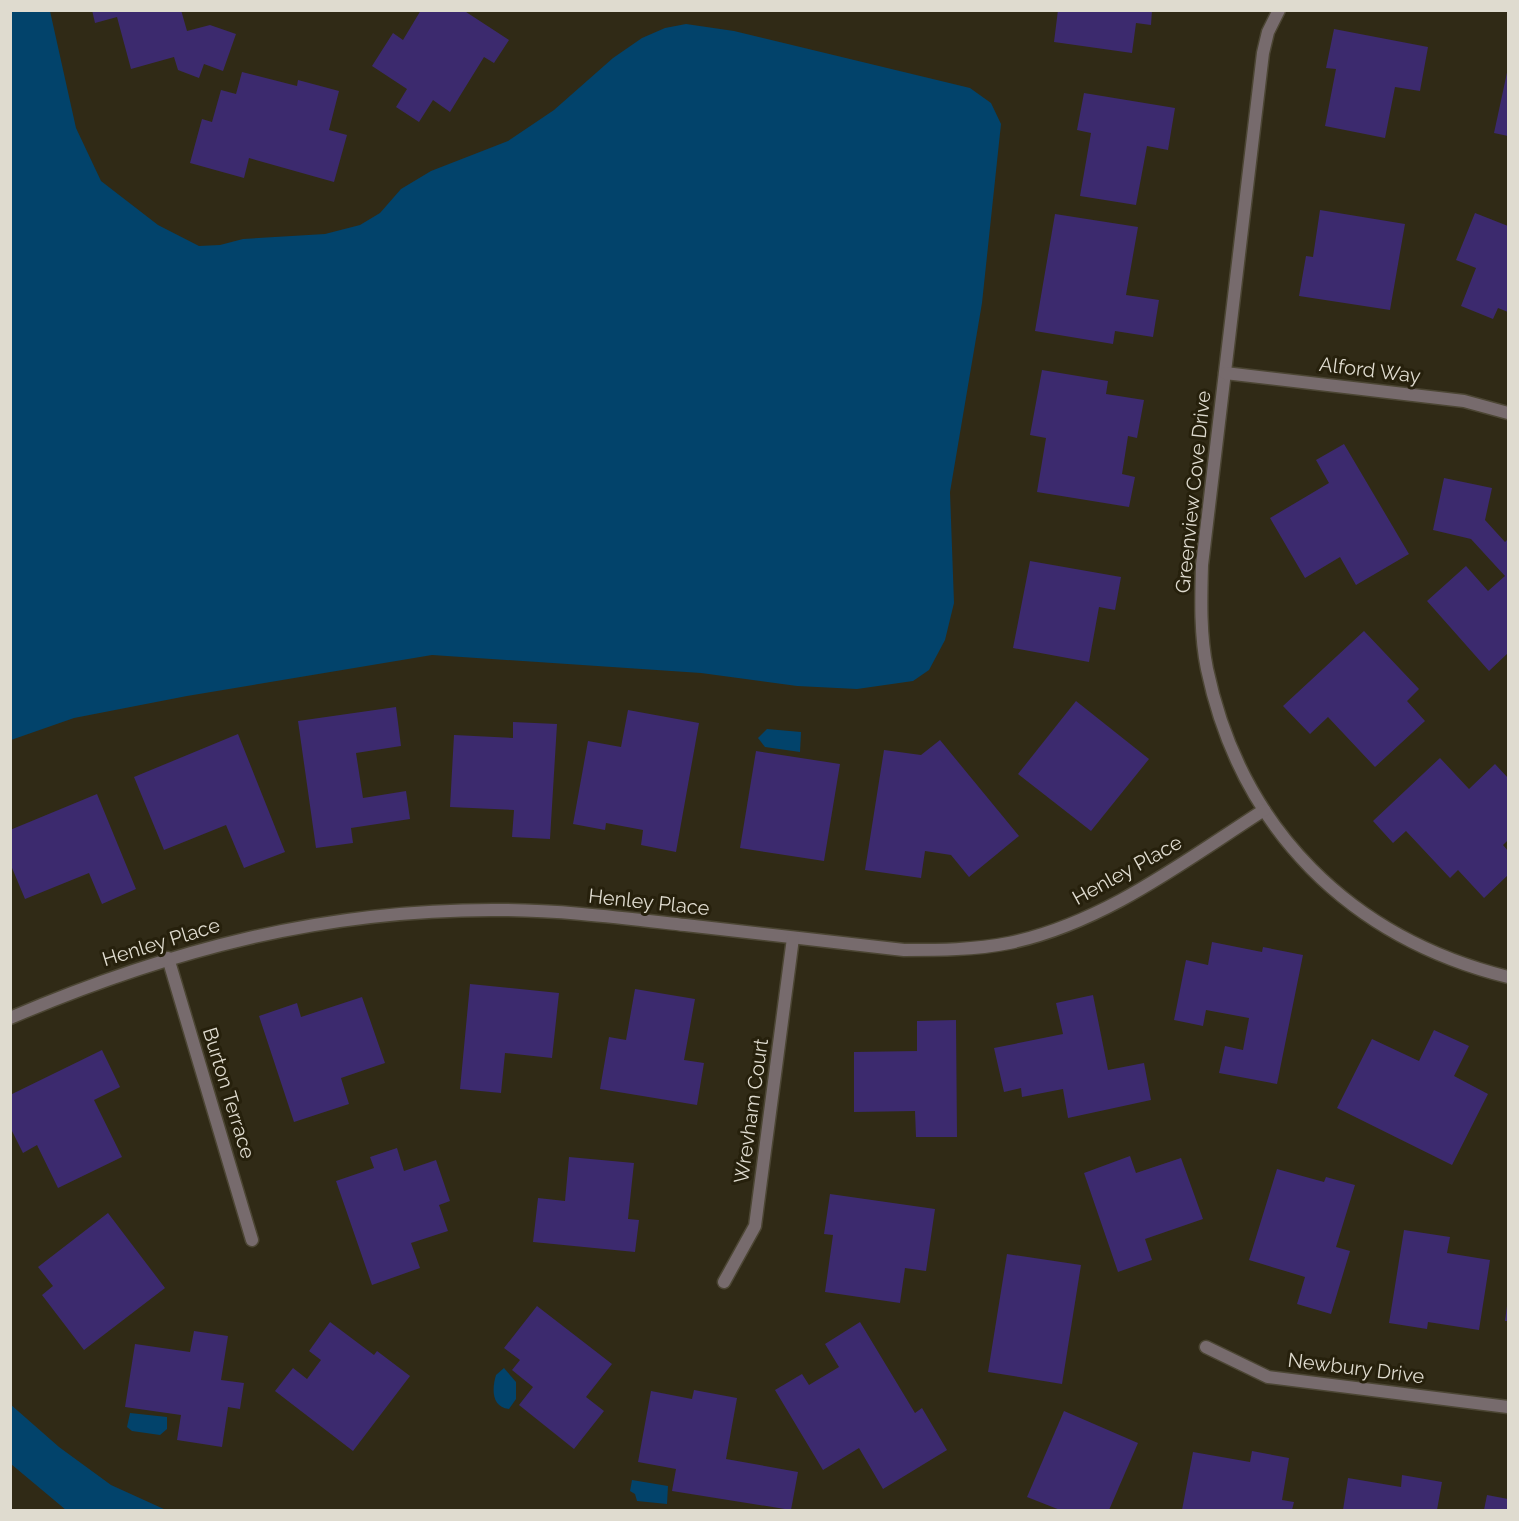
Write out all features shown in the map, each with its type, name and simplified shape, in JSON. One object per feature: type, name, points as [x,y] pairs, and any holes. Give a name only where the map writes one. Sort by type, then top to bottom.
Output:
[{"type":"street","name":"Greenview Cove Drive","points":[[1279,10],[1268,32],[1263,54],[1202,565],[1201,616],[1207,667],[1219,717],[1239,765],[1264,810],[1299,856],[1336,892],[1376,923],[1431,952],[1469,967],[1509,977]]},
{"type":"street","name":"Alford Way","points":[[1225,373],[1464,401],[1509,413]]},
{"type":"street","name":"Henley Place","points":[[10,1018],[84,986],[168,958],[235,940],[322,923],[410,913],[498,910],[586,914],[903,950],[957,950],[1009,943],[1060,928],[1108,908],[1264,810]]},
{"type":"street","name":"Wrevham Court","points":[[724,1282],[755,1226],[794,938]]},
{"type":"street","name":"Burton Terrace","points":[[168,958],[252,1240]]},
{"type":"street","name":"Newbury Drive","points":[[1206,1347],[1268,1377],[1509,1407]]},
{"type":"water","points":[[10,11],[50,11],[76,128],[101,181],[158,225],[199,246],[220,245],[243,239],[325,234],[360,225],[380,213],[401,189],[431,171],[508,141],[554,110],[613,58],[642,38],[665,28],[686,24],[734,31],[970,88],[991,103],[1001,124],[982,303],[950,492],[954,603],[945,640],[929,670],[913,681],[857,689],[797,686],[701,673],[432,655],[187,696],[74,718],[11,740]]},
{"type":"water","points":[[767,729],[801,732],[800,752],[765,747],[758,738]]},
{"type":"water","points":[[504,1368],[516,1382],[516,1399],[509,1409],[499,1405],[494,1396],[496,1375]]},
{"type":"water","points":[[10,1404],[59,1447],[111,1485],[166,1510],[66,1510],[11,1464]]},
{"type":"water","points":[[130,1413],[167,1417],[167,1429],[160,1435],[132,1431],[127,1427]]},
{"type":"water","points":[[632,1480],[668,1486],[667,1504],[637,1501],[635,1494],[630,1491]]},
{"type":"building","points":[[92,10],[181,10],[187,31],[210,25],[236,34],[223,71],[204,64],[199,78],[178,70],[174,57],[131,69],[117,17],[95,23]]},
{"type":"building","points":[[421,10],[463,10],[509,40],[494,63],[484,57],[450,112],[433,100],[419,122],[396,107],[407,89],[372,66],[393,33],[403,40]]},
{"type":"building","points":[[1058,10],[1152,10],[1151,25],[1136,23],[1132,53],[1054,42]]},
{"type":"building","points":[[1334,29],[1428,47],[1420,91],[1395,87],[1385,138],[1325,126],[1336,69],[1326,68]]},
{"type":"building","points":[[1508,68],[1508,136],[1494,133]]},
{"type":"building","points":[[242,72],[297,86],[298,80],[339,91],[329,130],[347,135],[334,182],[249,158],[244,178],[190,163],[202,119],[212,122],[221,90],[236,94]]},
{"type":"building","points":[[1084,93],[1175,108],[1168,150],[1147,146],[1136,205],[1080,196],[1091,133],[1077,130]]},
{"type":"building","points":[[1320,210],[1405,224],[1390,310],[1299,296],[1306,256],[1313,257]]},
{"type":"building","points":[[1475,213],[1508,226],[1508,312],[1498,308],[1493,319],[1461,306],[1476,268],[1456,260]]},
{"type":"building","points":[[1055,214],[1138,227],[1126,295],[1159,300],[1153,337],[1115,331],[1113,344],[1035,331]]},
{"type":"building","points":[[1042,370],[1108,381],[1106,394],[1144,400],[1137,438],[1128,436],[1122,474],[1135,477],[1129,507],[1037,492],[1046,438],[1030,435]]},
{"type":"building","points":[[1344,444],[1409,554],[1356,585],[1340,557],[1305,578],[1270,518],[1329,483],[1316,460]]},
{"type":"building","points":[[1444,478],[1492,488],[1485,520],[1505,542],[1508,539],[1508,653],[1489,671],[1427,601],[1466,566],[1488,591],[1505,576],[1471,539],[1433,530]]},
{"type":"building","points":[[1030,561],[1121,577],[1115,610],[1099,607],[1089,662],[1013,648]]},
{"type":"building","points":[[1364,631],[1419,689],[1407,701],[1425,721],[1375,767],[1328,717],[1310,734],[1283,706]]},
{"type":"building","points":[[1076,701],[1149,759],[1091,831],[1018,774]]},
{"type":"building","points":[[396,707],[401,746],[356,753],[363,798],[406,791],[410,819],[351,828],[353,843],[316,848],[298,721]]},
{"type":"building","points":[[628,710],[699,723],[676,852],[641,845],[643,830],[606,823],[605,830],[573,824],[588,741],[621,747]]},
{"type":"building","points":[[513,722],[557,724],[550,839],[512,837],[514,810],[450,807],[454,735],[513,738]]},
{"type":"building","points":[[238,734],[285,852],[244,868],[226,825],[164,850],[134,777]]},
{"type":"building","points":[[940,740],[1019,836],[969,877],[951,855],[925,851],[921,878],[865,870],[884,750],[921,755]]},
{"type":"building","points":[[756,751],[840,764],[824,861],[740,848]]},
{"type":"building","points":[[1440,758],[1469,789],[1495,764],[1508,778],[1508,840],[1503,845],[1508,851],[1508,875],[1484,898],[1458,870],[1450,878],[1406,831],[1393,843],[1373,821]]},
{"type":"building","points":[[97,794],[136,889],[102,904],[89,873],[25,899],[10,863],[10,830]]},
{"type":"building","points":[[1212,942],[1262,952],[1263,947],[1303,955],[1277,1084],[1219,1073],[1225,1046],[1243,1050],[1249,1018],[1206,1010],[1203,1026],[1174,1020],[1186,960],[1208,965]]},
{"type":"building","points":[[470,984],[559,993],[552,1058],[505,1053],[501,1093],[460,1089]]},
{"type":"building","points":[[635,989],[695,999],[684,1060],[704,1063],[697,1105],[600,1089],[609,1037],[626,1040]]},
{"type":"building","points":[[1093,995],[1108,1070],[1144,1063],[1151,1100],[1068,1118],[1063,1089],[1022,1097],[1021,1088],[1004,1092],[994,1048],[1063,1034],[1056,1003]]},
{"type":"building","points":[[362,997],[385,1063],[341,1078],[349,1104],[294,1122],[259,1016],[297,1003],[301,1017]]},
{"type":"building","points":[[956,1020],[957,1137],[916,1137],[915,1111],[854,1112],[854,1052],[917,1051],[917,1021]]},
{"type":"building","points":[[1434,1030],[1469,1046],[1454,1076],[1488,1094],[1452,1165],[1337,1108],[1372,1039],[1419,1061]]},
{"type":"building","points":[[102,1050],[120,1087],[94,1100],[122,1157],[58,1188],[37,1145],[23,1153],[10,1127],[10,1095]]},
{"type":"building","points":[[397,1148],[404,1171],[436,1160],[450,1201],[439,1205],[448,1231],[411,1243],[420,1268],[372,1285],[336,1181],[374,1168],[370,1157]]},
{"type":"building","points":[[1130,1156],[1136,1173],[1181,1158],[1203,1219],[1145,1239],[1152,1260],[1118,1272],[1084,1173]]},
{"type":"building","points":[[569,1157],[634,1163],[628,1219],[639,1220],[635,1252],[533,1242],[538,1198],[565,1201]]},
{"type":"building","points":[[1277,1169],[1324,1182],[1326,1177],[1355,1185],[1336,1247],[1350,1251],[1331,1314],[1297,1304],[1305,1277],[1249,1260]]},
{"type":"building","points":[[830,1194],[935,1209],[926,1271],[905,1268],[900,1303],[825,1292],[833,1235],[824,1234]]},
{"type":"building","points":[[108,1213],[165,1288],[84,1350],[42,1295],[53,1286],[38,1267]]},
{"type":"building","points":[[1404,1230],[1450,1237],[1447,1253],[1490,1260],[1479,1330],[1428,1322],[1427,1329],[1389,1323]]},
{"type":"building","points":[[1007,1254],[1081,1265],[1062,1384],[988,1372]]},
{"type":"building","points":[[537,1306],[612,1364],[586,1397],[604,1411],[574,1449],[519,1405],[533,1387],[512,1370],[520,1360],[504,1348]]},
{"type":"building","points":[[1507,1306],[1508,1321],[1505,1321]]},
{"type":"building","points":[[330,1322],[374,1355],[377,1351],[410,1376],[353,1451],[275,1391],[293,1368],[307,1379],[321,1360],[309,1351]]},
{"type":"building","points":[[860,1322],[915,1413],[922,1408],[947,1450],[883,1489],[859,1448],[823,1470],[775,1390],[802,1374],[809,1385],[839,1367],[825,1344]]},
{"type":"building","points":[[194,1331],[228,1336],[221,1380],[244,1383],[240,1409],[228,1407],[222,1447],[177,1440],[181,1415],[125,1407],[135,1344],[190,1352]]},
{"type":"building","points":[[694,1390],[737,1398],[726,1459],[798,1472],[791,1510],[672,1491],[676,1469],[638,1462],[651,1391],[692,1399]]},
{"type":"building","points":[[1064,1411],[1138,1443],[1109,1510],[1060,1510],[1027,1497]]},
{"type":"building","points":[[1252,1451],[1289,1458],[1282,1500],[1294,1502],[1292,1510],[1182,1510],[1193,1452],[1250,1462]]},
{"type":"building","points":[[1402,1475],[1442,1482],[1437,1510],[1343,1510],[1348,1478],[1401,1487]]},
{"type":"building","points":[[1487,1495],[1508,1499],[1508,1510],[1484,1510]]}]
